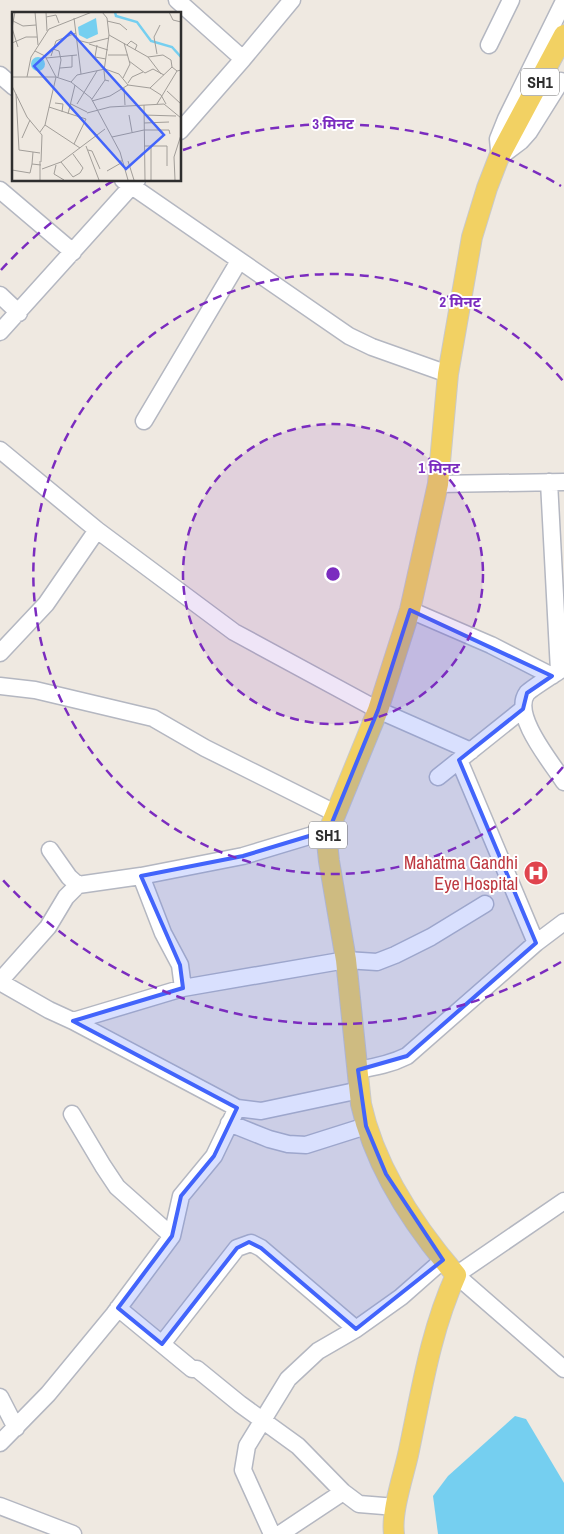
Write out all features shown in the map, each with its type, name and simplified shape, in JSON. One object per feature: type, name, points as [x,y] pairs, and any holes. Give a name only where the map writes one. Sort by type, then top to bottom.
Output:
[{"type":"main road","name":"SH1","points":[[456,1275],[422,1232],[386,1174],[366,1126],[361,1104],[346,960],[327,842],[332,822],[378,710],[410,610],[438,484],[448,374],[472,237],[499,157],[564,35]]},
{"type":"main road","points":[[394,1534],[396,1507],[436,1328],[445,1299],[456,1275]]},
{"type":"street","points":[[181,130],[292,0]]},
{"type":"street","points":[[489,45],[512,0]]},
{"type":"street","points":[[499,157],[498,139],[564,1]]},
{"type":"street","points":[[187,3],[243,59]]},
{"type":"street","points":[[0,75],[12,85]]},
{"type":"street","points":[[499,157],[521,141],[529,132],[563,80]]},
{"type":"street","points":[[0,332],[73,252],[130,182],[239,261],[349,336],[372,347],[448,374]]},
{"type":"street","points":[[0,190],[73,252]]},
{"type":"street","points":[[144,421],[239,261]]},
{"type":"street","points":[[0,295],[19,313]]},
{"type":"street","points":[[0,450],[97,530],[234,632],[465,755],[536,943]]},
{"type":"street","points":[[438,484],[556,482],[558,673]]},
{"type":"street","points":[[0,654],[46,604],[97,530]]},
{"type":"street","points":[[410,610],[558,673]]},
{"type":"street","points":[[438,777],[522,710],[527,693],[558,673]]},
{"type":"street","points":[[0,686],[35,690],[153,718],[332,822]]},
{"type":"street","points":[[522,710],[528,726],[564,782]]},
{"type":"street","points":[[332,822],[243,856],[141,876],[78,885],[66,897],[48,928],[0,981],[49,1010],[237,1108],[261,1111],[360,1090]]},
{"type":"street","points":[[50,850],[69,878],[78,885]]},
{"type":"street","points":[[141,876],[164,933],[180,965],[183,988]]},
{"type":"street","points":[[73,1021],[183,988],[346,960],[377,962],[431,937],[484,904]]},
{"type":"street","points":[[358,1070],[394,1063],[407,1056],[536,943],[564,922]]},
{"type":"street","points":[[0,1443],[48,1394],[118,1308],[172,1236],[181,1196],[214,1156],[237,1108]]},
{"type":"street","points":[[72,1114],[118,1187],[131,1201],[172,1236]]},
{"type":"street","points":[[229,1123],[269,1139],[288,1144],[306,1145],[366,1126]]},
{"type":"street","points":[[564,1201],[456,1275],[564,1369]]},
{"type":"street","points":[[162,1344],[237,1248],[251,1243],[261,1248],[356,1329]]},
{"type":"street","points":[[272,1534],[243,1470],[247,1446],[288,1379],[318,1351],[356,1329],[401,1297],[443,1260]]},
{"type":"street","points":[[118,1308],[192,1369],[197,1369],[240,1404],[298,1446],[343,1492],[359,1504],[396,1507]]},
{"type":"street","points":[[0,1397],[16,1428]]},
{"type":"street","points":[[280,1534],[343,1492]]},
{"type":"street","points":[[0,1506],[73,1534]]},
{"type":"highlighted area","points":[[410,610],[552,676],[527,693],[523,709],[459,760],[536,943],[407,1056],[358,1070],[366,1126],[386,1174],[443,1260],[356,1329],[261,1248],[249,1242],[237,1248],[162,1344],[118,1308],[172,1236],[181,1196],[214,1156],[237,1108],[73,1021],[183,988],[180,965],[141,876],[243,856],[329,830],[378,710]]},
{"type":"water","points":[[515,1416],[526,1419],[564,1483],[564,1534],[438,1534],[433,1496],[448,1476]]},
{"type":"place","name":"Mahatma Gandhi Eye Hospital","points":[[536,873]]}]
